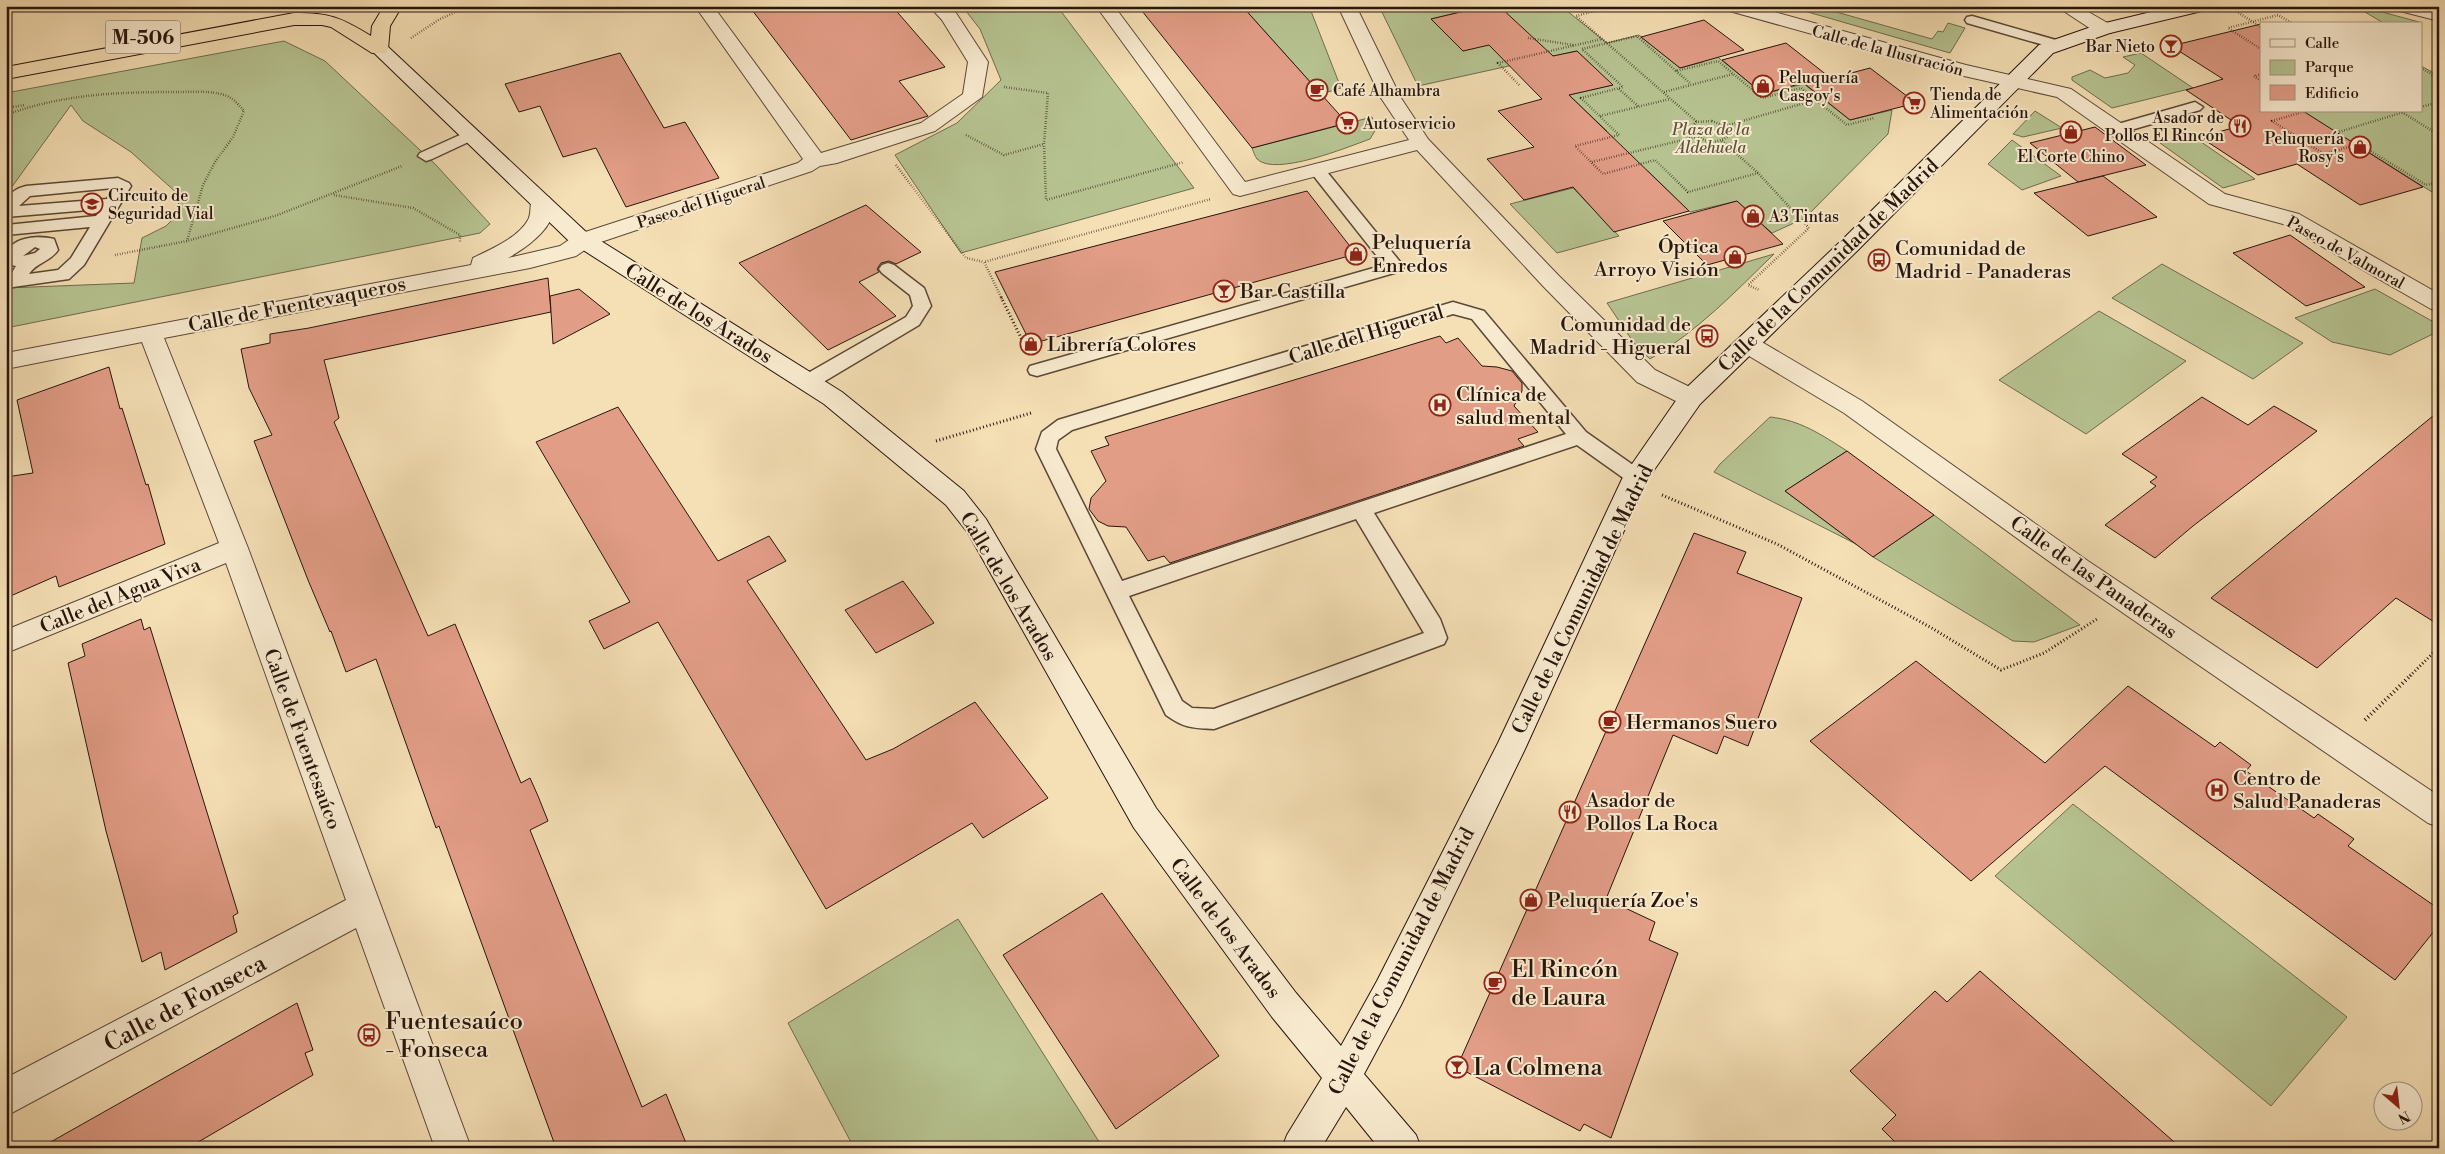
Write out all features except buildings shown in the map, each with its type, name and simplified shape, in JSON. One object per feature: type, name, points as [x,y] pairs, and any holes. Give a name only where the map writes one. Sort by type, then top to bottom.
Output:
[{"type":"highway","name":"M-506","points":[[6,62],[101,46],[279,6]]},
{"type":"highway","points":[[380,50],[381,26],[393,6]]},
{"type":"highway","points":[[6,73],[95,58],[294,19],[322,19],[338,22],[380,50]]},
{"type":"street","points":[[704,6],[815,160]]},
{"type":"street","name":"Paseo del Higueral","points":[[584,240],[805,167],[815,160],[830,159],[928,127],[972,97],[978,62],[949,17],[938,6]]},
{"type":"street","points":[[1105,6],[1240,190],[1421,143]]},
{"type":"street","points":[[1347,6],[1391,98],[1421,143],[1551,281],[1646,376],[1691,398]]},
{"type":"street","name":"Calle de la Ilustración","points":[[1732,6],[1962,70],[2015,82]]},
{"type":"street","points":[[2065,6],[2104,29]]},
{"type":"street","name":"Calle de la Comunidad de Madrid","points":[[1300,1148],[1344,1076],[1389,993],[1510,749],[1635,480],[1691,398],[2015,82],[2046,49],[2104,29],[2200,6]]},
{"type":"street","points":[[2402,6],[2439,16]]},
{"type":"street","name":"Calle de los Arados","points":[[380,50],[577,236],[632,273],[698,311],[832,398],[955,498],[977,526],[1145,818],[1278,998],[1403,1148]]},
{"type":"street","name":"Paseo de Valmoral","points":[[2015,82],[2064,94],[2217,199],[2291,219],[2437,301]]},
{"type":"street","points":[[460,273],[504,252],[525,236],[540,218],[541,202]]},
{"type":"street","name":"Calle de Fuentevaqueros","points":[[6,361],[530,261],[568,251],[584,240]]},
{"type":"street","name":"Calle de Fuentesaúco","points":[[150,332],[234,548],[453,1148]]},
{"type":"street","name":"Calle de las Panaderas","points":[[1747,344],[1792,369],[1853,407],[2120,596],[2439,813]]},
{"type":"street","name":"Calle del Agua Viva","points":[[6,642],[234,548]]},
{"type":"street","name":"Calle de Fonseca","points":[[6,1098],[364,907]]},
{"type":"lane","points":[[1972,20],[2058,45]]},
{"type":"lane","points":[[2117,129],[2195,107]]},
{"type":"lane","points":[[426,156],[470,135]]},
{"type":"lane","points":[[1037,370],[1395,267],[1317,170]]},
{"type":"lane","points":[[75,186],[61,207],[49,226],[41,256],[17,255],[11,281],[63,275],[78,261],[87,246],[103,221],[122,190],[123,186],[118,183],[75,186],[26,191],[18,196],[6,212],[61,207],[114,203]]},
{"type":"lane","points":[[6,230],[103,221]]},
{"type":"lane","points":[[44,246],[87,246]]},
{"type":"lane","points":[[808,382],[913,321],[922,306],[918,292],[888,269]]},
{"type":"lane","name":"Calle del Higueral","points":[[1361,510],[1432,625],[1436,638],[1214,719],[1188,718],[1174,708],[1046,449],[1049,437],[1065,425],[1453,308],[1467,310],[1478,315],[1579,437],[1635,480]]},
{"type":"lane","points":[[1115,592],[1579,437]]},
{"type":"path","points":[[380,50],[409,40],[440,19],[469,6]]},
{"type":"path","points":[[1613,6],[1576,16],[1698,122]]},
{"type":"path","points":[[2228,6],[2260,26]]},
{"type":"path","points":[[2260,48],[2228,28],[2278,15],[2290,22]]},
{"type":"path","points":[[1692,85],[1637,36],[1582,49],[1623,87],[1581,98],[1619,135],[1576,146],[1603,174],[1655,160],[1688,192],[1758,173]]},
{"type":"path","points":[[1528,38],[1576,45]]},
{"type":"path","points":[[1519,85],[1498,62],[1602,39]]},
{"type":"path","points":[[1676,71],[1718,61],[1762,98],[1801,88],[1847,125],[1874,118]]},
{"type":"path","points":[[2422,69],[2433,75],[2439,74]]},
{"type":"path","points":[[1663,92],[1733,74]]},
{"type":"path","points":[[2260,74],[2254,76],[2260,80]]},
{"type":"path","points":[[974,83],[1048,93],[1044,144],[1046,200],[1213,154]]},
{"type":"path","points":[[1619,88],[1639,107]]},
{"type":"path","points":[[6,108],[82,95],[143,90],[198,92],[225,96],[235,100],[244,110],[233,137],[203,185],[187,241]]},
{"type":"path","points":[[1600,116],[1671,99]]},
{"type":"path","points":[[1695,137],[1691,128],[1698,122],[1712,121],[1725,126],[1815,100]]},
{"type":"path","points":[[2422,107],[2439,102]]},
{"type":"path","points":[[6,115],[30,105]]},
{"type":"path","points":[[2303,112],[2272,121],[2324,154],[2359,144],[2426,186],[2439,182]]},
{"type":"path","points":[[2306,142],[2401,112],[2439,135]]},
{"type":"path","points":[[939,119],[1004,155],[1044,144]]},
{"type":"path","points":[[1722,142],[1730,135],[1725,126]]},
{"type":"path","points":[[1591,162],[1695,137],[1709,142],[1722,142],[1758,173],[1809,228],[1748,285],[1789,303]]},
{"type":"path","points":[[880,143],[966,258],[984,262],[1240,190]]},
{"type":"path","points":[[78,261],[187,241],[275,216],[333,195],[426,156]]},
{"type":"path","points":[[333,195],[413,208],[460,235],[460,273]]},
{"type":"path","points":[[984,262],[1037,370]]},
{"type":"path","points":[[900,453],[1036,411]]},
{"type":"path","points":[[1635,480],[1776,544],[1930,626],[2001,670],[2044,653],[2092,623],[2120,596]]},
{"type":"path","points":[[2340,746],[2439,646]]},
{"type":"green space","points":[[962,6],[1057,6],[1194,188],[961,253],[895,155],[957,123],[1001,80],[980,29]]},
{"type":"green space","points":[[1242,6],[1309,6],[1341,88],[1321,94]]},
{"type":"green space","name":"Plaza de la Aldehuela","points":[[1379,6],[1470,6],[1479,16],[1463,19],[1456,13],[1431,19],[1463,51],[1486,45],[1499,6],[1561,6],[1607,43],[1639,35],[1680,68],[1703,62],[1714,54],[1763,94],[1804,84],[1850,120],[1892,110],[1888,134],[1805,218],[1772,233],[1737,201],[1690,212],[1648,171],[1621,178],[1563,142],[1607,131],[1569,95],[1612,85],[1577,51],[1418,86]]},
{"type":"green space","points":[[1787,6],[1815,6],[1932,39],[1938,31],[1943,32],[1948,23],[1965,28],[1950,53]]},
{"type":"green space","points":[[2355,6],[2419,22],[2382,22]]},
{"type":"green space","points":[[284,41],[325,61],[436,165],[490,224],[480,233],[6,328],[6,288],[134,283],[142,238],[166,226],[179,213],[178,194],[131,152],[83,121],[71,105],[6,195],[6,93]]},
{"type":"green space","points":[[2141,53],[2193,88],[2112,108],[2072,80],[2072,77],[2090,70],[2105,78],[2128,73],[2135,65],[2123,57]]},
{"type":"green space","points":[[2422,67],[2434,73],[2439,71],[2439,190],[2432,192],[2360,147],[2338,153],[2297,112],[2422,112]]},
{"type":"green space","points":[[2035,111],[2062,128],[2023,137],[2013,134]]},
{"type":"green space","points":[[1372,117],[1376,129],[1370,139],[1312,159],[1279,165],[1266,164],[1257,159],[1252,148]]},
{"type":"green space","points":[[2191,135],[2255,179],[2223,188],[2160,143]]},
{"type":"green space","points":[[2012,140],[2061,176],[2022,190],[1988,164]]},
{"type":"green space","points":[[1573,188],[1619,236],[1557,253],[1510,204]]},
{"type":"green space","points":[[1774,254],[1700,323],[1668,348],[1650,359],[1636,346],[1607,303]]},
{"type":"green space","points":[[2162,264],[2303,343],[2253,379],[2112,298]]},
{"type":"green space","points":[[2375,289],[2439,325],[2439,331],[2390,355],[2332,342],[2295,318]]},
{"type":"green space","points":[[2099,311],[2186,361],[2086,434],[1999,380]]},
{"type":"green space","points":[[1770,417],[1801,425],[1820,434],[1847,451],[1785,491],[1856,544],[1714,472],[1720,464]]},
{"type":"green space","points":[[1934,515],[2080,625],[2034,642],[2013,641],[1873,557]]},
{"type":"green space","points":[[2073,804],[2347,1017],[2271,1106],[1995,876]]},
{"type":"green space","points":[[958,919],[1103,1148],[854,1148],[788,1023]]},
{"type":"place","name":"Bar Nieto","points":[[2171,46]]},
{"type":"place","name":"Peluquería Casgoy's","points":[[1763,86]]},
{"type":"place","name":"Café Alhambra","points":[[1317,90]]},
{"type":"place","name":"Tienda de Alimentación","points":[[1914,103]]},
{"type":"place","name":"Autoservicio","points":[[1347,123]]},
{"type":"place","name":"Asador de Pollos El Rincón","points":[[2240,126]]},
{"type":"place","name":"El Corte Chino","points":[[2071,132]]},
{"type":"place","name":"Peluquería Rosy's","points":[[2360,147]]},
{"type":"place","name":"Circuito de Seguridad Vial","points":[[92,204]]},
{"type":"place","name":"A3 Tintas","points":[[1753,216]]},
{"type":"place","name":"Peluquería Enredos","points":[[1356,254]]},
{"type":"place","name":"Óptica Arroyo Visión","points":[[1735,257]]},
{"type":"place","name":"Comunidad de Madrid - Panaderas","points":[[1879,260]]},
{"type":"place","name":"Bar Castilla","points":[[1224,291]]},
{"type":"place","name":"Comunidad de Madrid - Higueral","points":[[1707,336]]},
{"type":"place","name":"Librería Colores","points":[[1031,344]]},
{"type":"place","name":"Clínica de salud mental","points":[[1440,405]]},
{"type":"place","name":"Hermanos Suero","points":[[1610,722]]},
{"type":"place","name":"Centro de Salud Panaderas","points":[[2217,790]]},
{"type":"place","name":"Asador de Pollos La Roca","points":[[1570,812]]},
{"type":"place","name":"Peluquería Zoe's","points":[[1531,900]]},
{"type":"place","name":"El Rincón de Laura","points":[[1495,983]]},
{"type":"place","name":"Fuentesaúco - Fonseca","points":[[369,1035]]},
{"type":"place","name":"La Colmena","points":[[1457,1067]]}]
